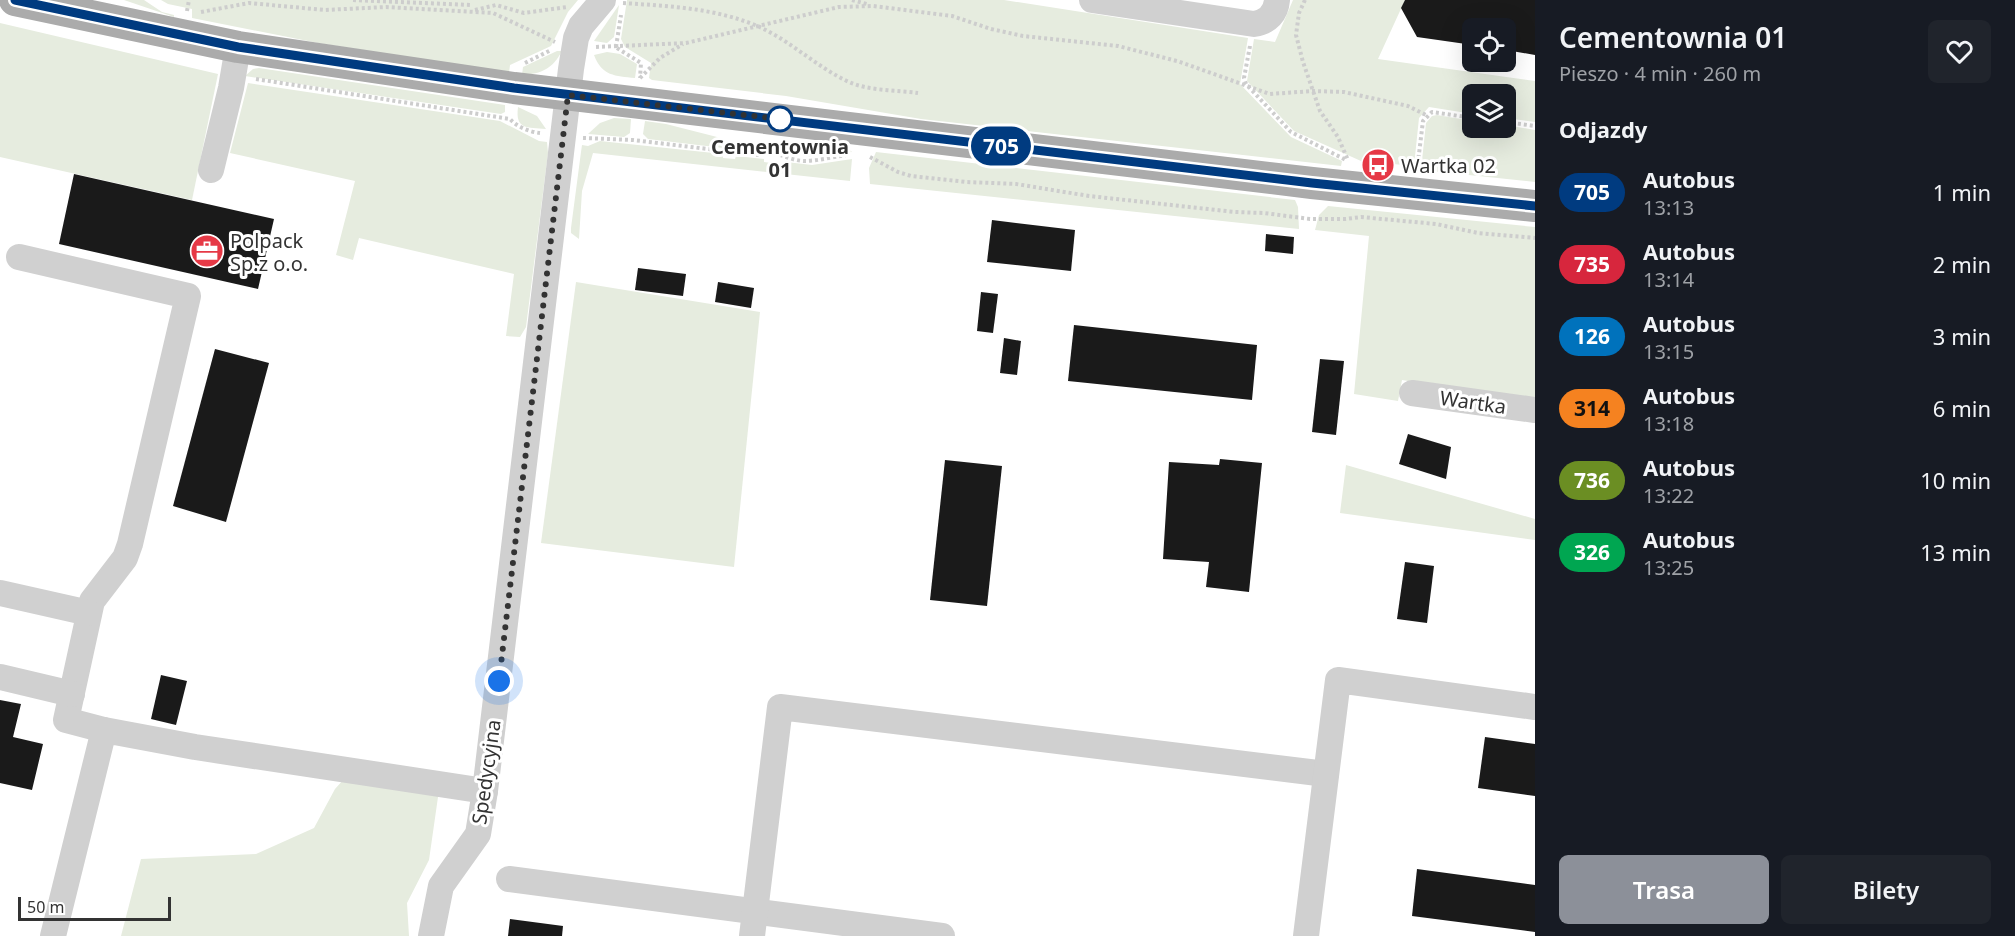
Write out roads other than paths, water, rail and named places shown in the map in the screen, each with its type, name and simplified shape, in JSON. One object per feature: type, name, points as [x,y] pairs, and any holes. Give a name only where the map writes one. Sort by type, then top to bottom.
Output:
[{"type":"main road","points":[[15,0],[238,47],[568,95],[1312,183],[1535,206]]},
{"type":"street","points":[[1092,0],[1260,24],[1271,16],[1277,0]]},
{"type":"street","name":"Spedycyjna","points":[[431,936],[441,886],[478,834],[485,791],[568,95],[578,33],[586,19],[616,1]]},
{"type":"street","points":[[211,170],[231,88],[238,47]]},
{"type":"street","points":[[19,257],[188,296],[130,544],[125,558],[92,601],[66,720],[104,730],[195,747],[485,791]]},
{"type":"street","name":"Wartka","points":[[1412,393],[1535,410]]},
{"type":"street","points":[[0,593],[89,613]]},
{"type":"street","points":[[0,677],[72,694]]},
{"type":"street","points":[[1306,936],[1338,680],[1535,706]]},
{"type":"street","points":[[753,924],[780,707],[1326,774]]},
{"type":"street","points":[[53,936],[104,730]]},
{"type":"street","points":[[509,879],[753,924],[942,936]]},
{"type":"place","name":"Cementownia 01","points":[[780,119]]},
{"type":"place","name":"Wartka 02","points":[[1378,165]]},
{"type":"place","name":"Polpack Sp.z o.o.","points":[[207,251]]}]
